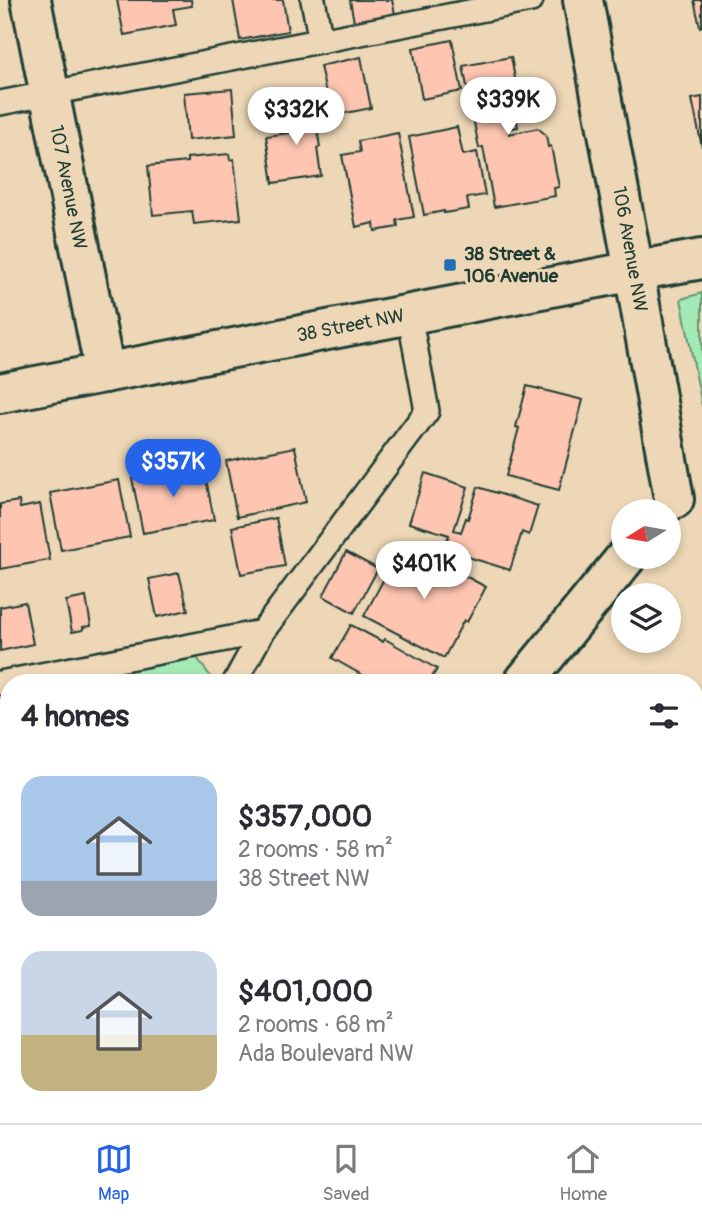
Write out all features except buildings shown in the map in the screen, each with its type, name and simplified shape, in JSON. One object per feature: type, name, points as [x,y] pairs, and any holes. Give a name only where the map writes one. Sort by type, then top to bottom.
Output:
[{"type":"street","name":"107 Avenue NW","points":[[31,0],[105,373]]},
{"type":"street","name":"106 Avenue NW","points":[[583,0],[680,495]]},
{"type":"street","name":"38 Street NW","points":[[0,393],[702,259]]},
{"type":"street","points":[[530,674],[615,569]]},
{"type":"lane","points":[[313,0],[321,41]]},
{"type":"lane","points":[[0,103],[531,0]]},
{"type":"lane","points":[[239,674],[262,632],[427,411],[410,314]]},
{"type":"lane","points":[[46,674],[262,632]]},
{"type":"green space","points":[[702,293],[702,406],[681,299]]},
{"type":"green space","points":[[197,658],[209,674],[110,674]]},
{"type":"place","name":"38 Street & 106 Avenue","points":[[450,265]]}]
